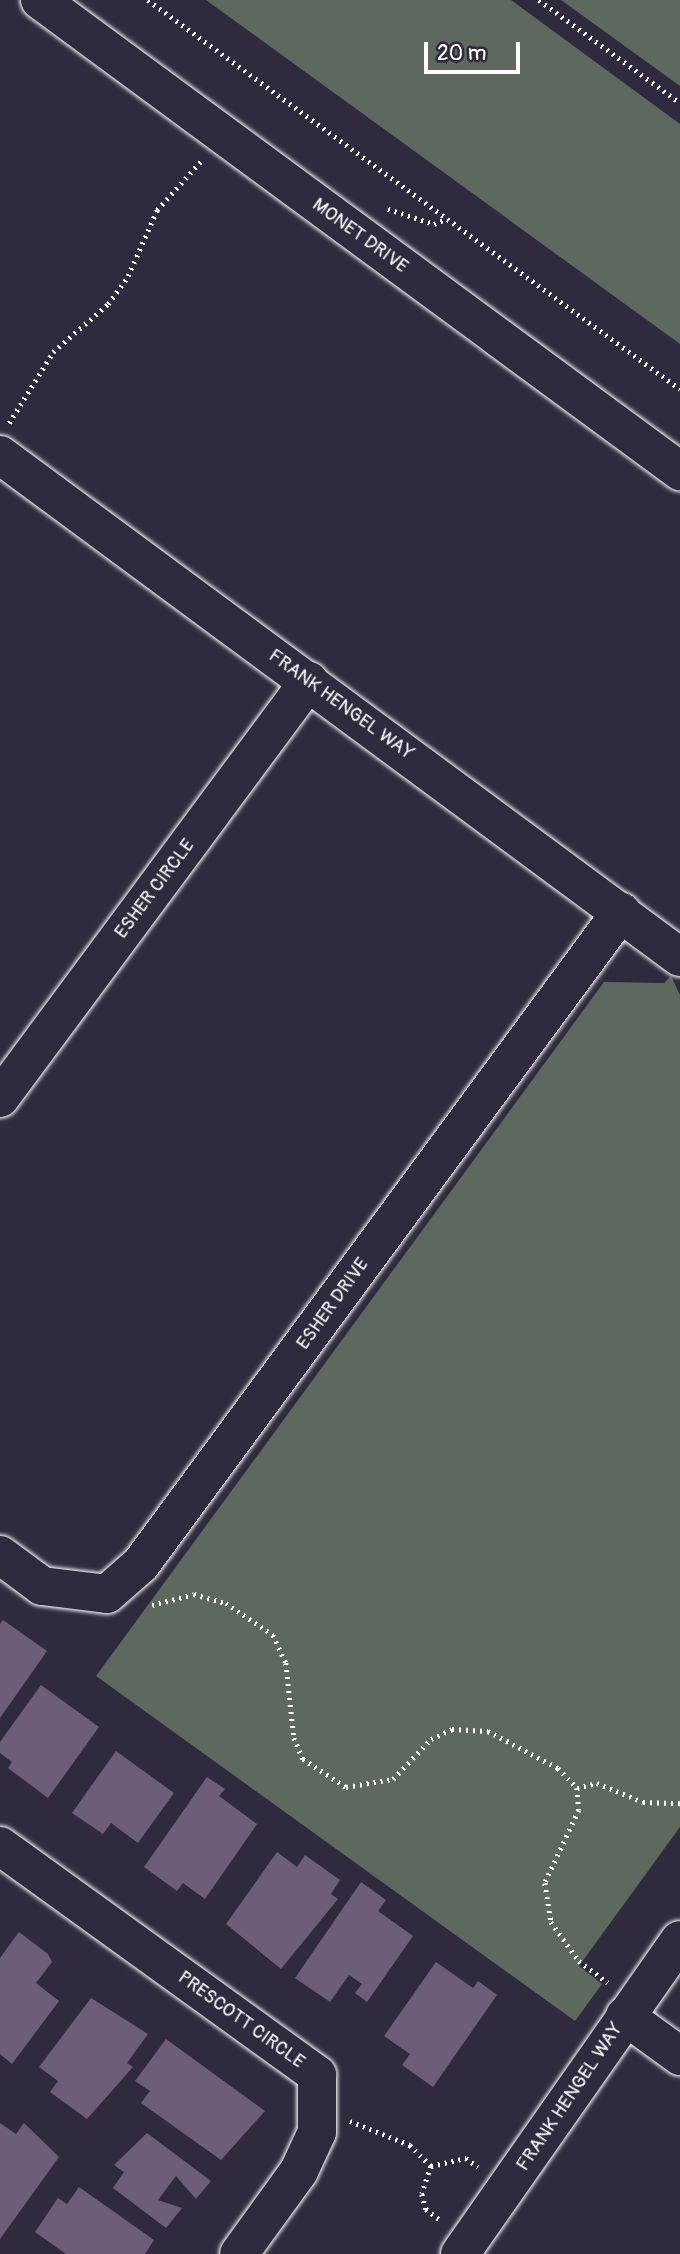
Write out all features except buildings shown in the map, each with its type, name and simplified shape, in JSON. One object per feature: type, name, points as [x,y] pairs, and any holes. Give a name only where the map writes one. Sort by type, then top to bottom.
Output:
[{"type":"street","name":"MONET DRIVE","points":[[40,0],[680,471]]},
{"type":"street","name":"FRANK HENGEL WAY","points":[[0,455],[680,957]]},
{"type":"street","name":"ESHER CIRCLE","points":[[0,1098],[309,681]]},
{"type":"street","name":"ESHER DRIVE","points":[[0,1555],[42,1586],[107,1594],[141,1564],[621,912]]},
{"type":"street","name":"PRESCOTT CIRCLE","points":[[0,1846],[317,2075],[317,2132],[299,2171],[239,2254]]},
{"type":"street","name":"FRANK HENGEL WAY","points":[[465,2247],[509,2188],[625,2016],[680,1940]]},
{"type":"street","points":[[625,2016],[680,2056]]},
{"type":"path","points":[[148,0],[680,390]]},
{"type":"path","points":[[539,0],[680,103]]},
{"type":"path","points":[[0,432],[54,352],[108,304],[128,276],[157,210],[221,134]]},
{"type":"path","points":[[148,1606],[194,1594],[226,1603],[273,1635],[286,1663],[294,1738],[303,1759],[346,1787],[393,1779],[431,1740],[452,1729],[488,1731],[558,1768],[577,1788],[579,1810],[545,1883],[551,1922],[579,1961],[608,1984],[625,2016]]},
{"type":"path","points":[[577,1788],[597,1783],[643,1802],[680,1803]]},
{"type":"path","points":[[317,2114],[410,2145],[431,2165]]},
{"type":"path","points":[[431,2165],[466,2158],[509,2188]]},
{"type":"path","points":[[431,2165],[422,2194],[426,2210],[465,2247]]},
{"type":"green space","points":[[206,0],[511,0],[680,124],[680,344]]},
{"type":"green space","points":[[561,0],[680,0],[680,86]]},
{"type":"green space","points":[[671,976],[680,995],[680,1827],[579,1966],[602,1984],[575,2021],[96,1676],[604,982],[664,983]]}]
